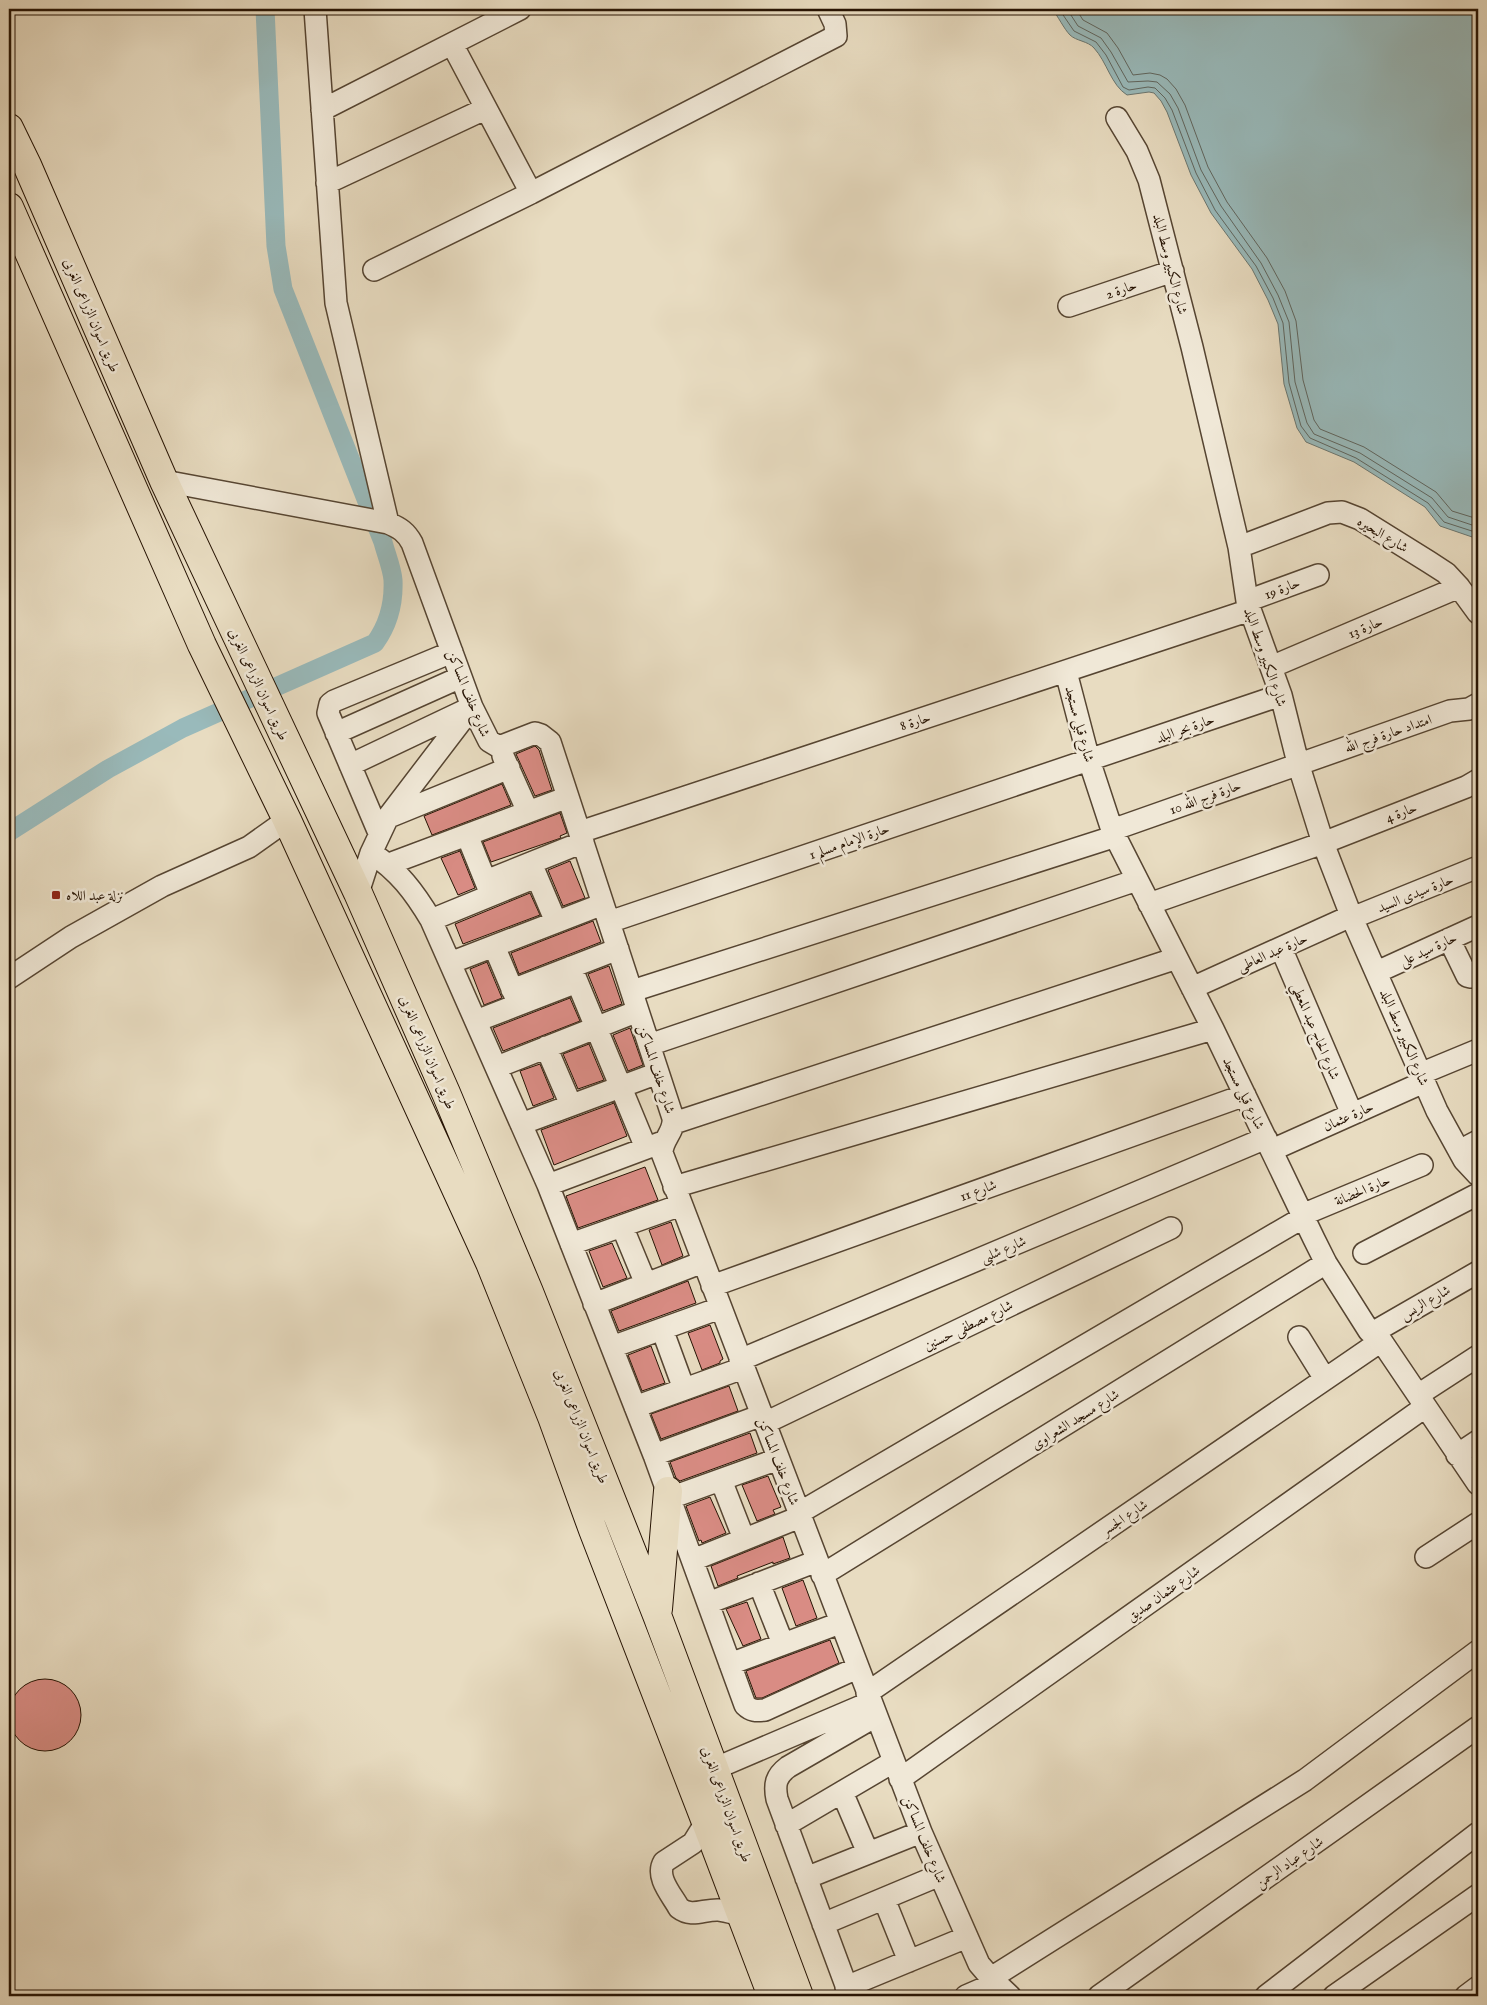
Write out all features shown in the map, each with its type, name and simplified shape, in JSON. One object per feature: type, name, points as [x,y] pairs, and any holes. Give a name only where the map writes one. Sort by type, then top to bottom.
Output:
[{"type":"main road","name":"طريق اسوان الزراعى الغربى","points":[[9,128],[18,169],[272,714],[358,893],[442,1084],[530,1292],[657,1615],[799,1996]]},
{"type":"main road","name":"طريق اسوان الزراعى الغربى","points":[[9,207],[202,645],[241,729],[288,820],[490,1263],[552,1418],[592,1530],[772,1996]]},
{"type":"main road","points":[[657,1615],[669,1495]]},
{"type":"main road","points":[[667,1724],[694,1714]]},
{"type":"street","points":[[315,9],[336,303],[384,523]]},
{"type":"street","points":[[374,270],[530,193],[836,36],[835,24],[828,9]]},
{"type":"street","points":[[322,110],[452,44],[508,11]]},
{"type":"street","points":[[452,44],[530,193]]},
{"type":"street","points":[[327,183],[485,109]]},
{"type":"street","name":"شارع الكبير وسط البلد","points":[[1117,118],[1137,151],[1149,180],[1173,271],[1239,547],[1248,606],[1281,695],[1298,763],[1323,843],[1352,917],[1422,1078],[1459,1150],[1478,1175]]},
{"type":"street","name":"حارة 2","points":[[1069,306],[1173,271]]},
{"type":"street","name":"شارع خلف المساكن","points":[[164,481],[384,523],[406,533],[412,543],[472,707],[489,741],[499,746],[535,733],[550,742],[674,1123],[670,1133],[654,1145],[662,1153],[921,1832],[980,1964],[999,1986]]},
{"type":"street","name":"شارع البحيره","points":[[1239,547],[1328,513],[1342,512],[1360,519],[1446,573],[1478,613]]},
{"type":"street","name":"حارة 19","points":[[1248,606],[1318,574]]},
{"type":"street","name":"حارة 13","points":[[1271,667],[1459,587]]},
{"type":"street","name":"حارة 8","points":[[431,920],[488,888],[534,870],[581,837],[1066,672],[1248,606]]},
{"type":"street","points":[[384,825],[350,765],[328,713],[330,704],[452,652]]},
{"type":"street","name":"شارع قبلى مستجد","points":[[1066,672],[1089,760],[1114,833],[1213,1028],[1326,1263],[1478,1484]]},
{"type":"street","points":[[336,733],[461,677]]},
{"type":"street","name":"حارة بحر البلد","points":[[1089,760],[1281,695]]},
{"type":"street","name":"امتداد حارة فرج الله","points":[[1298,763],[1412,726],[1450,711],[1469,709],[1478,704]]},
{"type":"street","points":[[350,765],[472,707]]},
{"type":"street","points":[[358,893],[371,853],[384,825],[472,707]]},
{"type":"street","points":[[499,746],[528,812]]},
{"type":"street","name":"حارة الإمام مسلم 1","points":[[450,963],[556,922],[606,913],[1089,760]]},
{"type":"street","name":"حارة فرج الله 10","points":[[497,1067],[596,1028],[635,1001],[1114,833],[1298,763]]},
{"type":"street","points":[[384,825],[509,768]]},
{"type":"street","name":"حارة 4","points":[[1323,843],[1466,787],[1478,780]]},
{"type":"street","points":[[389,864],[568,796]]},
{"type":"street","points":[[9,978],[71,937],[162,886],[249,848],[288,820]]},
{"type":"street","points":[[467,835],[488,888]]},
{"type":"street","points":[[1149,904],[1323,843]]},
{"type":"street","points":[[371,853],[389,864],[419,900],[431,920],[497,1067],[548,1185],[654,1454],[745,1705],[756,1712],[765,1710],[857,1668]]},
{"type":"street","name":"حارة سيدى السيد","points":[[1352,917],[1478,867]]},
{"type":"street","points":[[534,870],[556,922]]},
{"type":"street","points":[[649,1045],[1137,880]]},
{"type":"street","name":"حارة عبد العاطى","points":[[1192,988],[1352,917]]},
{"type":"street","name":"حارة سيد على","points":[[1377,972],[1478,926]]},
{"type":"street","points":[[1449,939],[1467,976],[1471,977],[1478,974]]},
{"type":"street","points":[[494,946],[515,998]]},
{"type":"street","name":"شارع الحاج عبد المعطي","points":[[1281,948],[1352,1114]]},
{"type":"street","points":[[476,1021],[515,998],[574,975],[618,949]]},
{"type":"street","points":[[674,1123],[1177,958]]},
{"type":"street","points":[[548,1185],[654,1145],[620,1087],[574,975]]},
{"type":"street","points":[[571,1244],[622,1226],[678,1196],[1213,1028]]},
{"type":"street","points":[[546,1047],[571,1105]]},
{"type":"street","name":"حارة عثمان","points":[[1269,1144],[1352,1114],[1478,1050]]},
{"type":"street","points":[[521,1124],[658,1073]]},
{"type":"street","name":"شارع 11","points":[[712,1286],[1245,1095]]},
{"type":"street","points":[[1459,1150],[1478,1141]]},
{"type":"street","name":"شارع شلبى","points":[[635,1407],[684,1390],[1269,1144]]},
{"type":"street","name":"حارة الحضانة","points":[[693,1560],[799,1515],[1303,1216],[1422,1165]]},
{"type":"street","points":[[1364,1253],[1478,1194]]},
{"type":"street","points":[[622,1226],[646,1284]]},
{"type":"street","name":"شارع مصطفى حسنين","points":[[654,1454],[763,1419],[1171,1228]]},
{"type":"street","points":[[594,1304],[703,1262]]},
{"type":"street","name":"شارع مسجد الشعراوى","points":[[708,1603],[759,1584],[820,1568],[1326,1263]]},
{"type":"street","name":"شارع الريس","points":[[1377,1337],[1478,1272]]},
{"type":"street","points":[[612,1347],[720,1308]]},
{"type":"street","points":[[662,1329],[684,1390]]},
{"type":"street","points":[[1299,1337],[1325,1379]]},
{"type":"street","name":"شارع الجسر","points":[[871,1704],[1325,1379],[1377,1337]]},
{"type":"street","name":"شارع عثمان صديق","points":[[786,1825],[842,1792],[897,1770],[1421,1401],[1478,1356]]},
{"type":"street","points":[[1457,1455],[1478,1441]]},
{"type":"street","points":[[669,1495],[721,1480],[778,1459]]},
{"type":"street","points":[[721,1480],[744,1539]]},
{"type":"street","points":[[1426,1557],[1478,1523]]},
{"type":"street","points":[[759,1584],[783,1644]]},
{"type":"street","points":[[730,1664],[840,1623]]},
{"type":"street","points":[[966,1996],[999,1986],[1305,1780],[1478,1651]]},
{"type":"street","points":[[714,1769],[871,1704]]},
{"type":"street","points":[[871,1704],[779,1773],[775,1789],[776,1799],[848,1991],[909,1961],[967,1937]]},
{"type":"street","name":"شارع عباد الرحمن","points":[[1100,1996],[1478,1727]]},
{"type":"street","points":[[842,1792],[868,1853]]},
{"type":"street","points":[[706,1822],[693,1843],[664,1862],[660,1872],[661,1877],[679,1908],[684,1911],[694,1914],[709,1911],[726,1911],[742,1917]]},
{"type":"street","points":[[806,1878],[921,1832]]},
{"type":"street","points":[[1266,1996],[1478,1833]]},
{"type":"street","points":[[823,1924],[940,1875]]},
{"type":"street","points":[[1334,1996],[1478,1895]]},
{"type":"street","points":[[884,1899],[909,1961]]},
{"type":"street","points":[[1466,1996],[1478,1988]]},
{"type":"water","points":[[1052,9],[1478,9],[1478,539],[1440,526],[1425,507],[1354,462],[1306,442],[1297,428],[1284,384],[1278,324],[1268,300],[1252,269],[1211,213],[1191,175],[1161,101],[1154,93],[1127,95],[1122,91],[1094,48],[1070,35]]},
{"type":"building","points":[[535,746],[539,750],[552,790],[535,796],[516,754]]},
{"type":"building","points":[[502,784],[511,805],[432,835],[424,816]]},
{"type":"building","points":[[560,813],[567,833],[560,836],[561,838],[491,862],[483,842]]},
{"type":"building","points":[[460,851],[475,888],[458,895],[441,858]]},
{"type":"building","points":[[570,861],[585,898],[563,906],[548,870]]},
{"type":"building","points":[[530,893],[540,915],[463,944],[455,924]]},
{"type":"building","points":[[593,921],[601,942],[519,974],[511,953]]},
{"type":"building","points":[[487,962],[502,998],[484,1005],[470,969]]},
{"type":"building","points":[[609,966],[622,1004],[603,1011],[588,974]]},
{"type":"building","points":[[570,998],[580,1021],[503,1051],[493,1028]]},
{"type":"building","points":[[630,1028],[643,1065],[628,1071],[613,1035]]},
{"type":"building","points":[[589,1044],[604,1080],[578,1089],[563,1054]]},
{"type":"building","points":[[540,1064],[554,1098],[533,1106],[520,1071]]},
{"type":"building","points":[[614,1103],[627,1136],[554,1165],[541,1130]]},
{"type":"building","points":[[645,1167],[658,1200],[578,1228],[566,1196]]},
{"type":"building","points":[[671,1222],[683,1256],[662,1265],[649,1230]]},
{"type":"building","points":[[612,1243],[627,1278],[603,1287],[589,1251]]},
{"type":"building","points":[[688,1281],[696,1303],[619,1331],[611,1311]]},
{"type":"building","points":[[710,1325],[723,1359],[720,1363],[702,1370],[688,1333]]},
{"type":"building","points":[[651,1346],[665,1383],[642,1391],[628,1355]]},
{"type":"building","points":[[729,1386],[738,1411],[661,1439],[651,1414]]},
{"type":"building","points":[[750,1433],[757,1453],[680,1481],[676,1478],[670,1462]]},
{"type":"building","points":[[768,1476],[781,1507],[773,1510],[775,1514],[757,1521],[742,1485]]},
{"type":"building","points":[[710,1497],[726,1533],[702,1543],[701,1540],[699,1541],[686,1506]]},
{"type":"building","points":[[783,1537],[790,1558],[773,1564],[773,1562],[737,1576],[738,1578],[718,1586],[711,1566]]},
{"type":"building","points":[[803,1580],[817,1618],[796,1626],[782,1588]]},
{"type":"building","points":[[747,1602],[761,1639],[743,1646],[726,1609]]},
{"type":"building","points":[[830,1640],[839,1663],[762,1698],[756,1698],[746,1671]]},
{"type":"building","points":[[45,1679],[65,1685],[75,1695],[81,1715],[75,1735],[65,1745],[45,1751],[25,1745],[15,1735],[9,1715],[15,1695],[25,1685]]},
{"type":"waterway","points":[[9,832],[108,769],[183,728],[375,643],[389,613],[393,580],[383,542],[283,289],[276,246],[265,9]]},
{"type":"place","name":"نزلة عبد اللاه","points":[[56,895]]}]
